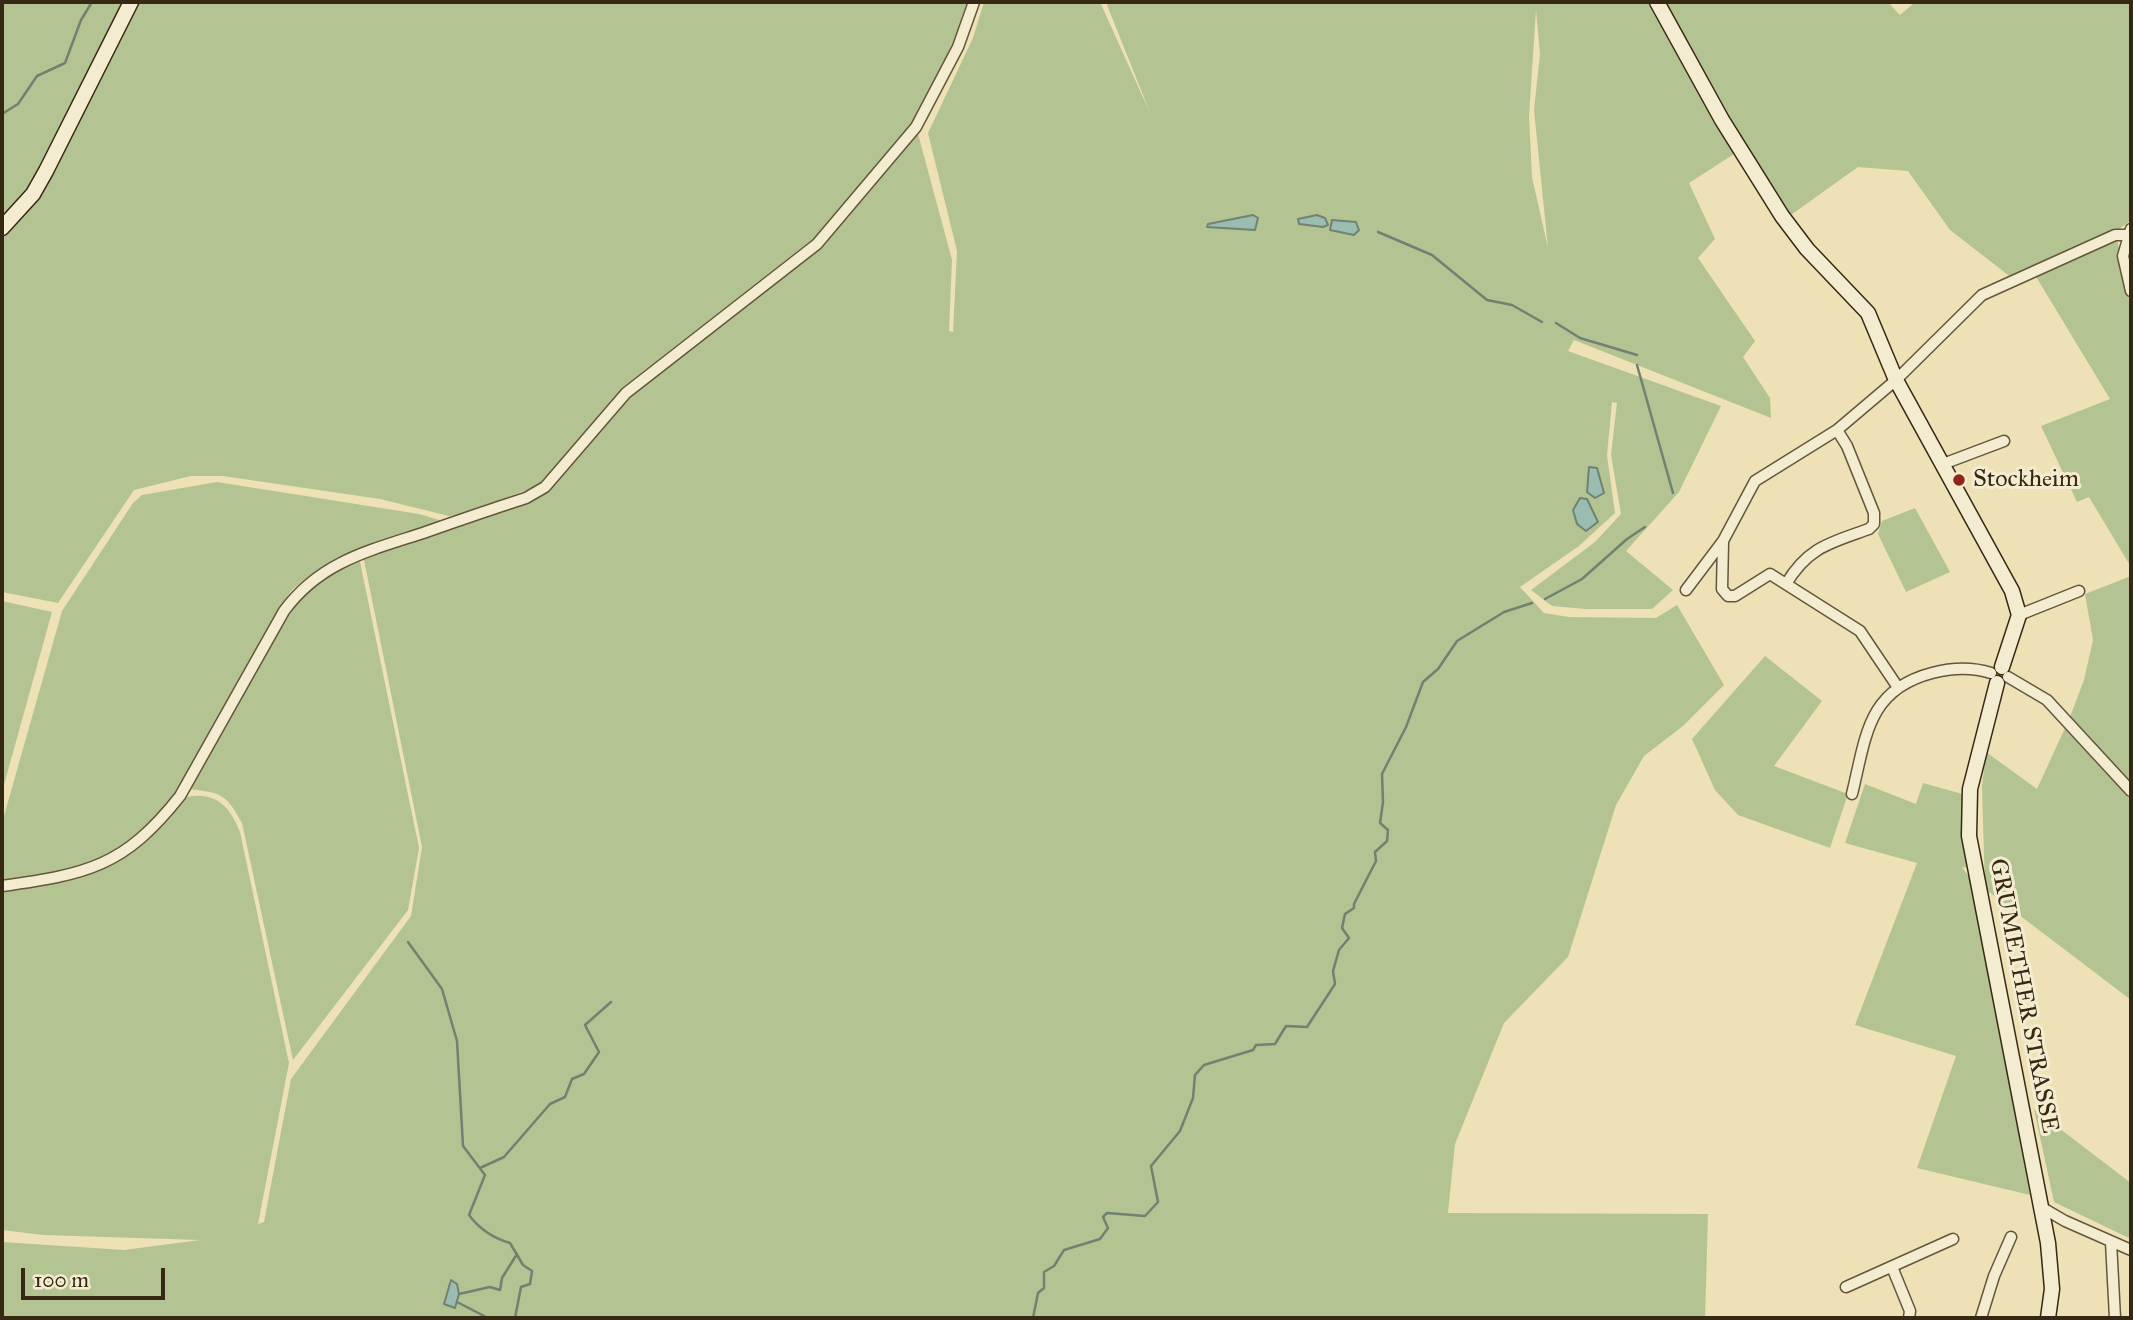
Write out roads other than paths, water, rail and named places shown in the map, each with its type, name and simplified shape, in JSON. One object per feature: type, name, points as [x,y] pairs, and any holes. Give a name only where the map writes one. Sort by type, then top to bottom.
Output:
[{"type":"street","points":[[2,228],[33,194],[131,2]]},
{"type":"street","points":[[2,886],[76,874],[128,851],[161,820],[180,796],[284,611],[300,588],[315,576],[360,553],[526,498],[545,486],[626,393],[817,244],[916,127],[958,47],[974,2]]},
{"type":"street","points":[[1657,2],[1722,120],[1770,196],[1807,249],[1868,313],[1896,380],[2012,591],[2019,615],[2079,591]]},
{"type":"street","points":[[1686,590],[1723,541],[1755,481],[1837,430],[1896,380],[1982,295],[2115,235],[2129,232],[2123,256],[2131,291]]},
{"type":"street","points":[[1786,584],[1800,562],[1821,546],[1869,529],[1874,524],[1874,513],[1847,446],[1837,430]]},
{"type":"street","points":[[1943,464],[2004,441]]},
{"type":"street","points":[[1723,541],[1722,589],[1728,596],[1735,596],[1770,574],[1860,631],[1898,686]]},
{"type":"street","name":"GRUMETHER STRASSE","points":[[2019,615],[1970,789],[1969,836],[2048,1243],[2052,1289],[2048,1318]]},
{"type":"street","points":[[1852,794],[1870,722],[1883,701],[1898,686],[1950,669],[2000,675],[2048,700],[2131,791]]},
{"type":"street","points":[[2041,1207],[2131,1250]]},
{"type":"street","points":[[1982,1318],[1994,1276],[2011,1237]]},
{"type":"street","points":[[1846,1287],[1952,1239]]},
{"type":"street","points":[[2111,1242],[2115,1318]]},
{"type":"street","points":[[1892,1267],[1910,1311],[1909,1318]]},
{"type":"water","points":[[1253,215],[1258,218],[1255,230],[1207,227],[1208,224]]},
{"type":"water","points":[[1317,215],[1325,218],[1328,225],[1323,227],[1299,224],[1298,219]]},
{"type":"water","points":[[1332,220],[1356,222],[1359,230],[1354,235],[1330,230]]},
{"type":"water","points":[[1589,467],[1597,468],[1604,493],[1595,498],[1587,492]]},
{"type":"water","points":[[1580,498],[1587,499],[1598,522],[1586,531],[1577,524],[1573,510]]},
{"type":"water","points":[[451,1280],[457,1284],[459,1294],[455,1308],[444,1304]]},
{"type":"waterway","points":[[2,114],[18,104],[37,76],[65,63],[81,20],[92,2]]},
{"type":"waterway","points":[[1378,232],[1432,255],[1487,300],[1512,305],[1542,322]]},
{"type":"waterway","points":[[1556,323],[1580,338],[1637,355]]},
{"type":"waterway","points":[[1637,365],[1673,493]]},
{"type":"waterway","points":[[1545,599],[1582,579],[1627,539],[1645,527]]},
{"type":"waterway","points":[[1033,1318],[1038,1293],[1044,1288],[1044,1272],[1054,1266],[1064,1250],[1100,1239],[1108,1228],[1103,1217],[1107,1213],[1145,1216],[1158,1202],[1151,1166],[1180,1131],[1193,1098],[1195,1075],[1204,1065],[1253,1050],[1256,1045],[1275,1044],[1286,1026],[1307,1027],[1335,984],[1333,971],[1339,950],[1349,938],[1342,928],[1345,914],[1354,908],[1376,861],[1375,852],[1387,841],[1388,830],[1380,823],[1383,802],[1382,774],[1406,727],[1423,682],[1438,669],[1457,641],[1504,612],[1532,603]]},
{"type":"waterway","points":[[408,942],[442,989],[457,1041],[463,1146],[485,1175],[469,1215],[487,1233],[510,1243],[523,1265],[532,1271],[530,1284],[521,1287],[515,1318]]},
{"type":"waterway","points":[[480,1168],[504,1157],[550,1104],[565,1097],[572,1079],[584,1074],[599,1052],[585,1025],[611,1002]]},
{"type":"waterway","points":[[459,1294],[490,1287],[500,1290],[502,1278],[517,1254]]},
{"type":"waterway","points":[[457,1302],[488,1318]]},
{"type":"place","name":"Stockheim","points":[[1959,480]]}]
